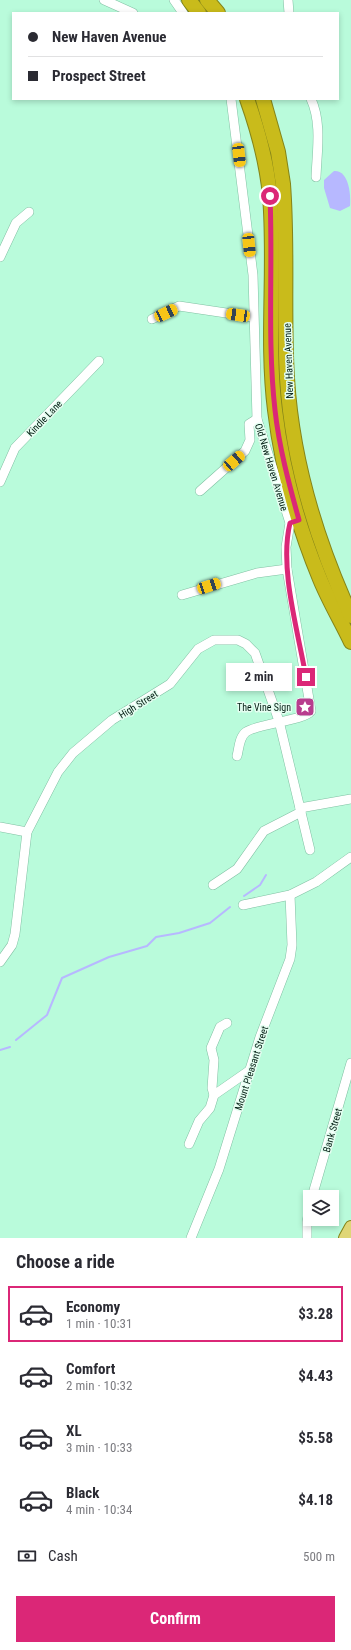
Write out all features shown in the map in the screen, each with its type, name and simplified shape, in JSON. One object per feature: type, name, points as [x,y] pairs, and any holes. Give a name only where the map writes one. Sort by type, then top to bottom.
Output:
[{"type":"highway","points":[[189,0],[198,12]]},
{"type":"highway","points":[[207,0],[217,12]]},
{"type":"highway","name":"New Haven Avenue","points":[[247,100],[260,140],[278,237],[287,379],[296,447],[313,516],[334,580],[351,616]]},
{"type":"highway","name":"New Haven Avenue","points":[[263,100],[278,152],[283,184],[278,237],[272,356],[275,410],[295,521],[351,642]]},
{"type":"main road","points":[[345,1238],[351,1227]]},
{"type":"street","points":[[104,0],[132,12]]},
{"type":"street","points":[[174,0],[182,12]]},
{"type":"street","points":[[288,0],[289,12]]},
{"type":"street","name":"Old New Haven Avenue","points":[[231,100],[253,275],[257,419],[284,509],[295,521]]},
{"type":"street","points":[[311,100],[315,108],[318,126],[316,177]]},
{"type":"street","points":[[0,257],[16,223],[29,212]]},
{"type":"street","points":[[152,319],[180,306],[253,317]]},
{"type":"street","name":"Kindle Lane","points":[[0,482],[15,448],[99,361]]},
{"type":"street","points":[[200,491],[245,451],[250,440],[250,424],[257,419]]},
{"type":"street","points":[[237,756],[240,741],[246,732],[279,721],[307,715],[311,708],[287,569],[286,547],[295,521],[313,516]]},
{"type":"street","points":[[182,595],[257,573],[287,569]]},
{"type":"street","name":"High Street","points":[[0,962],[12,946],[15,934],[27,832],[58,772],[74,752],[112,720],[170,684],[194,654],[208,642],[230,639],[242,642],[252,648],[257,658],[279,721],[310,850]]},
{"type":"street","points":[[213,885],[237,869],[264,832],[300,810],[351,799]]},
{"type":"street","points":[[0,827],[27,832]]},
{"type":"street","points":[[243,905],[290,895],[316,882],[351,857]]},
{"type":"street","name":"Mount Pleasant Street","points":[[190,1238],[219,1169],[260,1037],[290,959],[292,945],[290,895]]},
{"type":"street","points":[[189,1144],[200,1121],[210,1108],[214,1095],[212,1088],[214,1060],[211,1048],[220,1027],[227,1022]]},
{"type":"street","name":"Bank Street","points":[[314,1190],[351,1063]]},
{"type":"street","points":[[214,1095],[250,1070]]},
{"type":"street","points":[[306,1226],[307,1238]]},
{"type":"water","points":[[334,171],[343,174],[348,184],[350,196],[350,206],[340,211],[330,208],[324,188],[324,180]]},
{"type":"waterway","points":[[244,896],[260,885],[266,875]]},
{"type":"waterway","points":[[16,1040],[47,1015],[62,978],[109,957],[147,946],[156,937],[179,933],[210,923],[230,907]]},
{"type":"waterway","points":[[0,1050],[10,1047]]},
{"type":"place","name":"The Vine Sign","points":[[305,707]]},
{"type":"route","points":[[270,196],[271,329],[275,410],[286,474],[299,520],[290,523],[287,536],[286,560],[306,677]]}]
